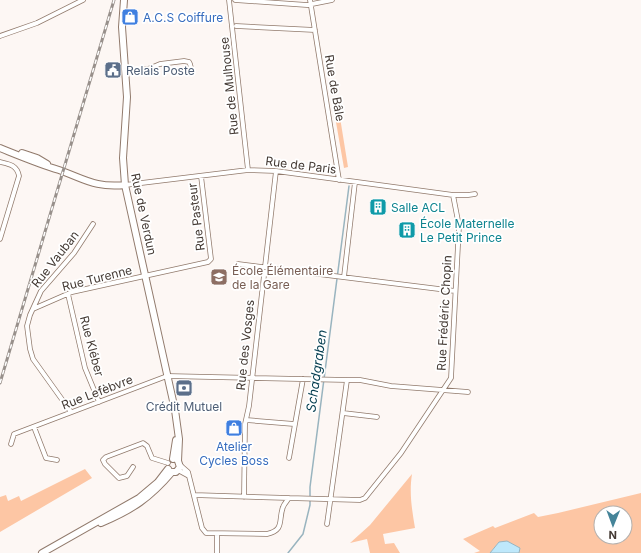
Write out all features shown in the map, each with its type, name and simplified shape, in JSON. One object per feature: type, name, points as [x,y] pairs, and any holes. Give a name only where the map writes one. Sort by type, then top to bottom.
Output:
[{"type":"main road","name":"Rue de Verdun","points":[[124,0],[122,27],[126,72],[123,158],[125,185],[175,410],[180,440],[174,466]]},
{"type":"main road","points":[[0,147],[49,168],[99,185],[125,185]]},
{"type":"main road","points":[[42,553],[77,533],[108,520],[141,502],[158,489],[174,466]]},
{"type":"street","points":[[0,36],[37,23],[83,0]]},
{"type":"street","name":"Rue de Mulhouse","points":[[229,0],[248,170]]},
{"type":"street","points":[[235,0],[310,2],[332,0]]},
{"type":"street","name":"Rue de Bâle","points":[[310,2],[339,180]]},
{"type":"street","points":[[236,26],[315,30]]},
{"type":"street","points":[[126,72],[148,69],[160,64],[184,61],[189,62],[192,72]]},
{"type":"street","points":[[0,162],[13,166],[18,171],[19,176],[0,239]]},
{"type":"street","name":"Rue de Paris","points":[[125,185],[248,170],[276,171],[453,195],[475,194]]},
{"type":"street","name":"Rue des Vosges","points":[[244,497],[246,420],[249,406],[251,378],[276,171]]},
{"type":"street","name":"Rue Pasteur","points":[[145,276],[202,264],[211,259],[201,176]]},
{"type":"street","points":[[344,277],[355,182]]},
{"type":"street","name":"Rue Frédéric Chopin","points":[[194,495],[330,500],[360,500],[365,498],[401,453],[451,378],[459,226],[453,195]]},
{"type":"street","name":"Rue Vauban","points":[[71,412],[31,354],[27,326],[41,291],[74,253],[93,224]]},
{"type":"street","points":[[238,264],[455,291]]},
{"type":"street","name":"Rue Turenne","points":[[33,309],[68,294],[145,276]]},
{"type":"street","name":"Rue Kléber","points":[[68,294],[85,368],[99,402]]},
{"type":"street","points":[[167,376],[347,380],[442,391],[468,392]]},
{"type":"street","name":"Rue Lefèbvre","points":[[12,444],[14,434],[167,376]]},
{"type":"street","points":[[289,458],[303,379]]},
{"type":"street","points":[[327,524],[347,380]]},
{"type":"street","points":[[343,413],[377,417]]},
{"type":"street","points":[[246,420],[294,424]]},
{"type":"street","points":[[34,427],[46,458],[57,460]]},
{"type":"street","points":[[133,467],[126,476],[119,478],[103,460],[106,457],[143,443],[147,446],[152,458],[174,466],[189,476],[202,528],[206,533],[274,533],[279,528],[284,506],[289,498]]},
{"type":"street","points":[[217,534],[217,553]]},
{"type":"shaded area","points":[[333,105],[338,105],[348,167],[344,168]]},
{"type":"shaded area","points":[[85,469],[92,478],[0,532],[0,497],[6,495],[8,501],[19,496],[21,501]]},
{"type":"shaded area","points":[[412,474],[411,495],[415,528],[383,534],[385,544],[394,543],[400,553],[370,553],[367,539],[350,543],[370,525]]},
{"type":"shaded area","points":[[641,493],[641,553],[519,553],[519,548],[499,542],[490,553],[474,553],[480,551],[463,539],[493,526],[495,528],[534,513],[538,517]]},
{"type":"water","points":[[507,541],[520,548],[519,553],[490,553],[499,542]]},
{"type":"waterway","name":"Schadgraben","points":[[288,553],[303,534],[310,505],[310,487],[349,186]]},
{"type":"railway","points":[[0,383],[114,0]]},
{"type":"place","name":"A.C.S Coiffure","points":[[130,17]]},
{"type":"place","name":"Relais Poste","points":[[113,70]]},
{"type":"place","name":"Salle ACL","points":[[378,207]]},
{"type":"place","name":"École Maternelle Le Petit Prince","points":[[407,230]]},
{"type":"place","name":"École Élémentaire de la Gare","points":[[219,277]]},
{"type":"place","name":"Crédit Mutuel","points":[[184,388]]},
{"type":"place","name":"Atelier Cycles Boss","points":[[234,428]]}]
